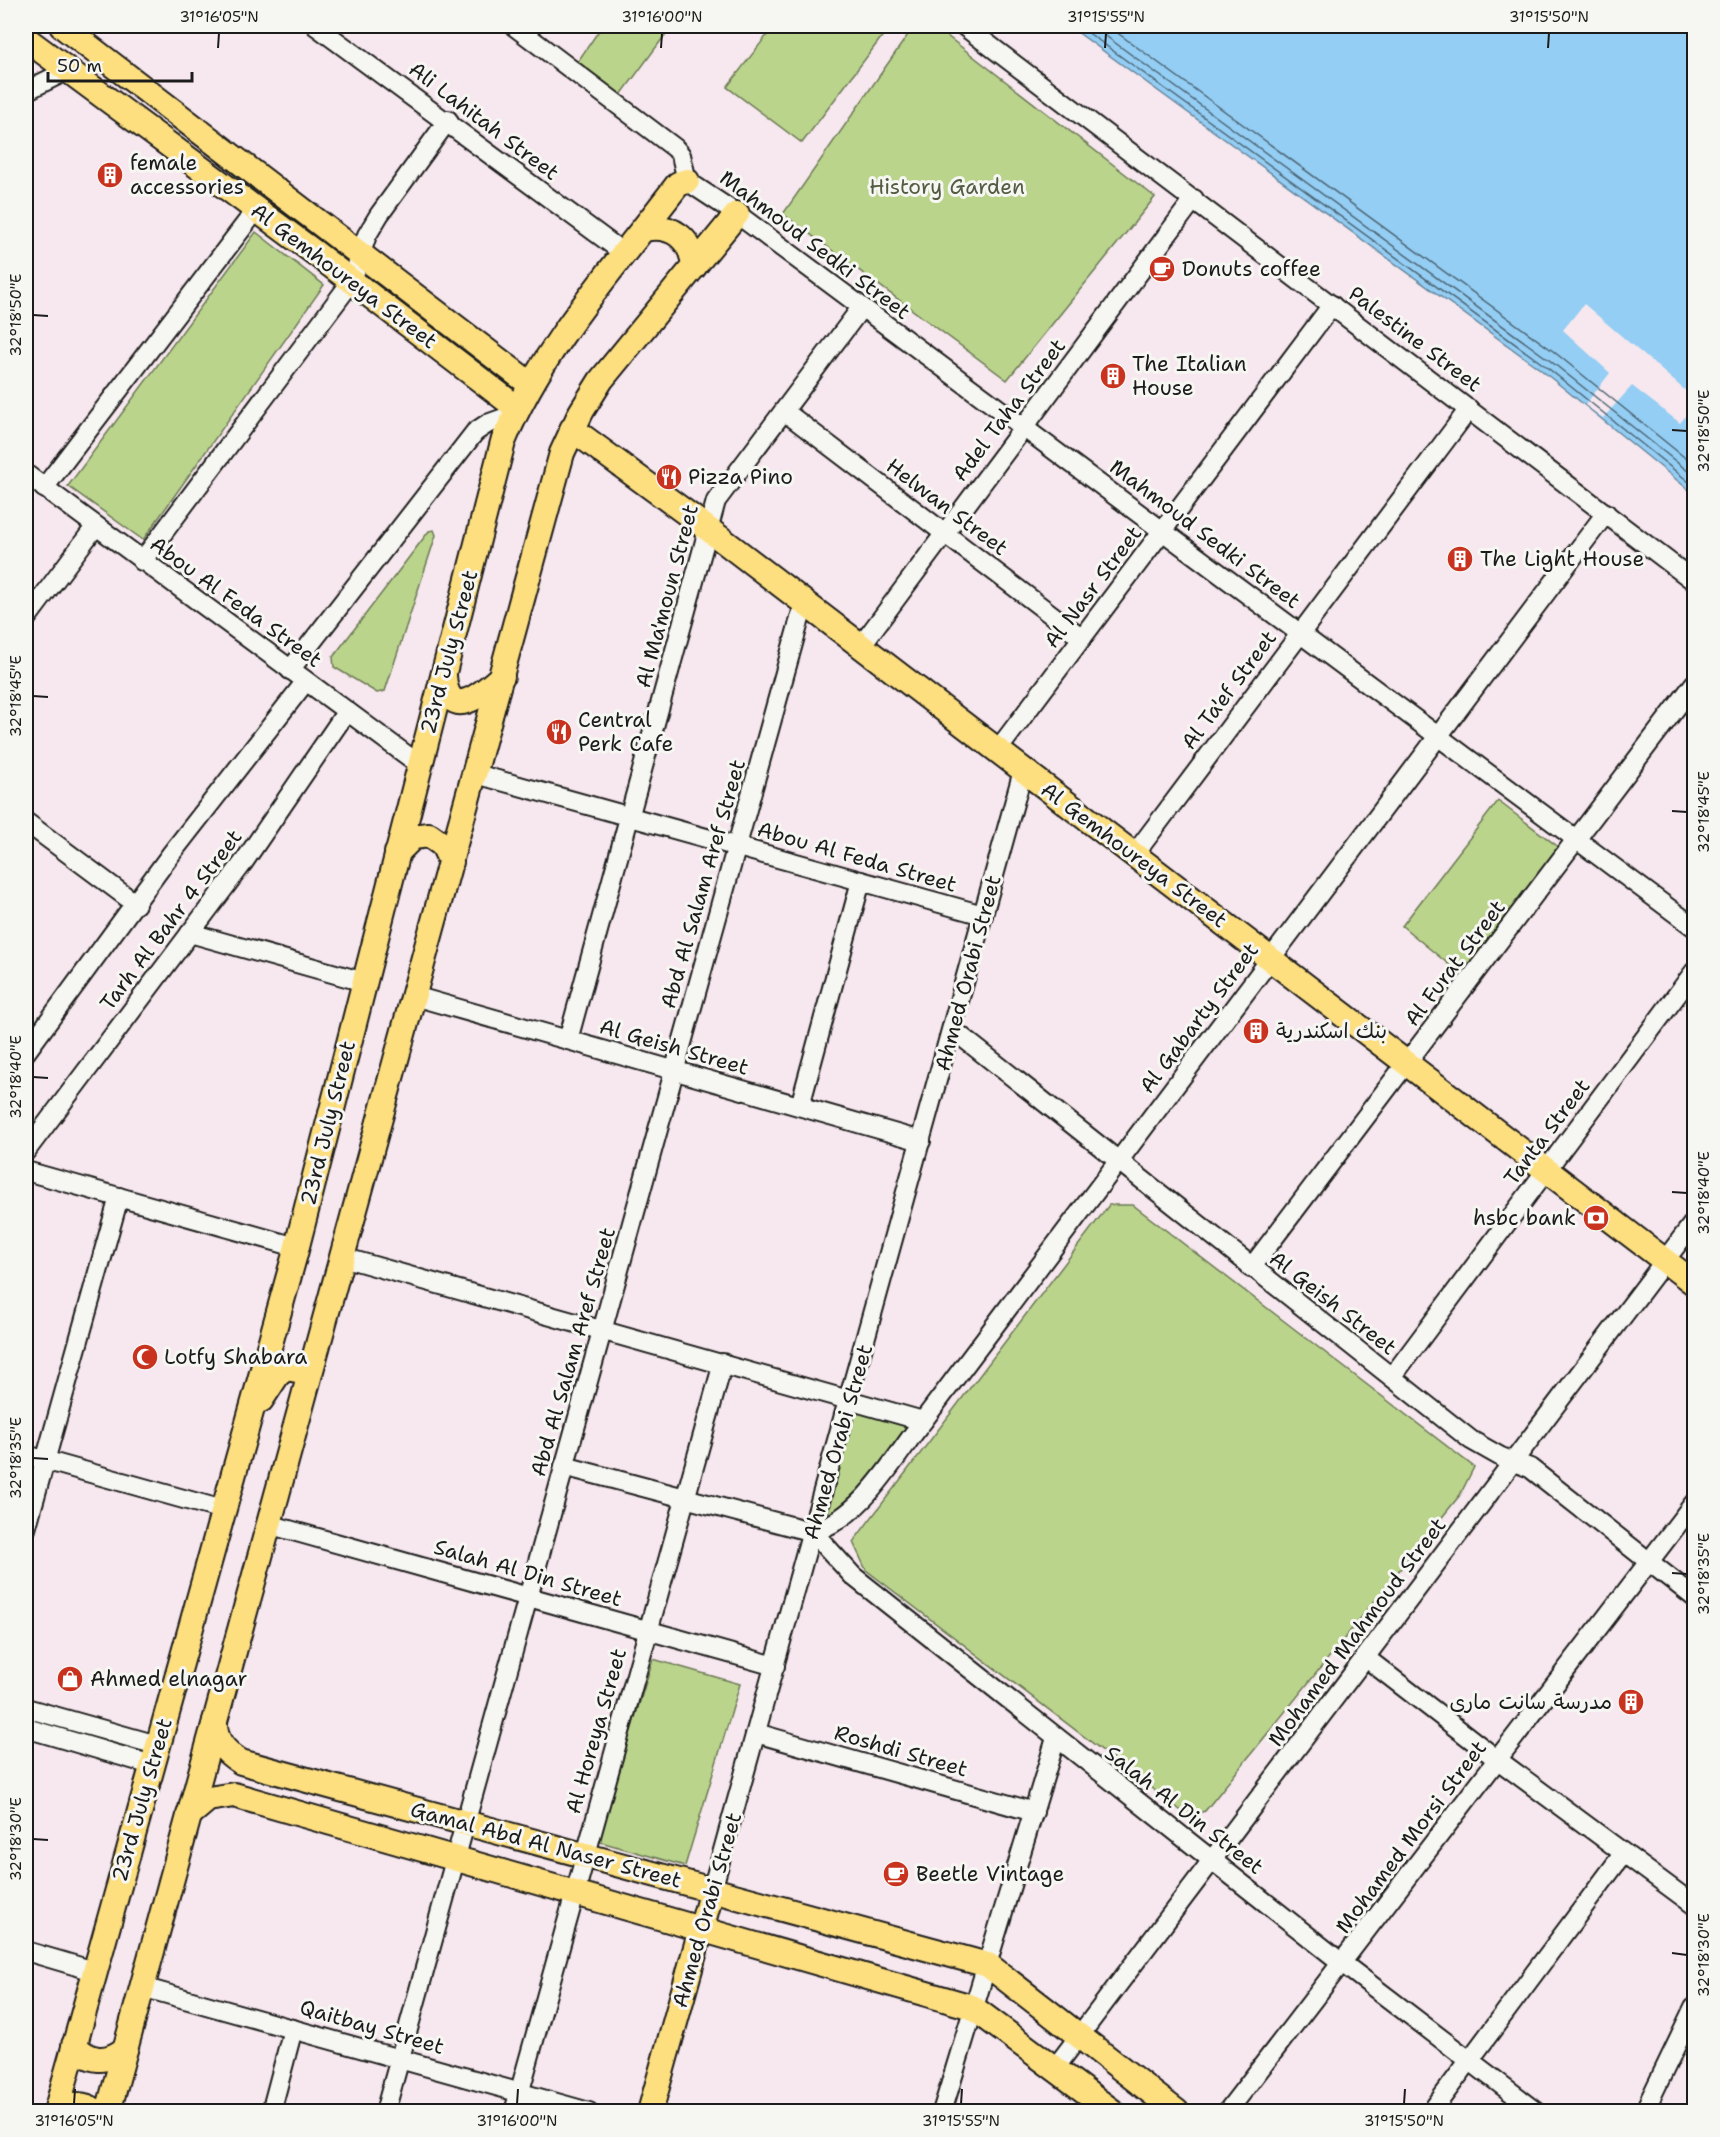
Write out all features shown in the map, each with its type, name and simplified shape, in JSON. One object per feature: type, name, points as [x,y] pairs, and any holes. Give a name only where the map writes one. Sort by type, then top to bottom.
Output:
[{"type":"main road","name":"Al Gemhoureya Street","points":[[62,26],[530,384]]},
{"type":"main road","name":"Al Gemhoureya Street","points":[[26,39],[352,281],[516,411]]},
{"type":"main road","name":"23rd July Street","points":[[58,2112],[94,1971],[296,1247],[503,442],[530,384],[552,350],[678,184],[687,181]]},
{"type":"main road","points":[[108,2112],[476,774],[554,479],[572,429],[601,380],[736,214]]},
{"type":"main road","points":[[644,229],[662,227],[679,235],[691,249],[694,267]]},
{"type":"main road","name":"Al Gemhoureya Street","points":[[572,429],[708,530],[1695,1283]]},
{"type":"main road","points":[[444,676],[447,692],[452,698],[466,703],[474,700],[502,676]]},
{"type":"main road","points":[[397,853],[412,837],[429,835],[443,845],[451,862]]},
{"type":"main road","points":[[248,1421],[282,1370],[297,1368],[308,1380]]},
{"type":"main road","name":"Gamal Abd Al Naser Street","points":[[216,1716],[216,1735],[220,1743],[226,1753],[241,1762],[988,1965],[1177,2112]]},
{"type":"main road","name":"Gamal Abd Al Naser Street","points":[[189,1815],[208,1798],[234,1795],[972,2007],[1113,2112]]},
{"type":"main road","name":"Ahmed Orabi Street","points":[[650,2112],[712,1890]]},
{"type":"main road","points":[[74,2045],[80,2052],[98,2060],[118,2056],[125,2049]]},
{"type":"main road","points":[[58,2112],[73,2105],[82,2105],[97,2112]]},
{"type":"street","name":"Ali Lahitah Street","points":[[316,26],[448,120],[625,254]]},
{"type":"street","points":[[514,26],[675,148],[681,155],[687,181]]},
{"type":"street","name":"Palestine Street","points":[[964,26],[1695,581]]},
{"type":"street","points":[[26,91],[68,70]]},
{"type":"street","points":[[142,561],[352,281],[361,254],[379,215],[448,120]]},
{"type":"street","name":"Mahmoud Sedki Street","points":[[687,181],[696,184],[1695,927]]},
{"type":"street","name":"Adel Taha Street","points":[[860,646],[1194,199]]},
{"type":"street","points":[[44,488],[256,210]]},
{"type":"street","name":"Al Nasr Street","points":[[997,751],[1332,305]]},
{"type":"street","name":"Al Ma'moun Street","points":[[568,1040],[716,501],[861,308]]},
{"type":"street","name":"Al Ta'ef Street","points":[[1134,855],[1469,409]]},
{"type":"street","points":[[290,669],[475,432],[516,411]]},
{"type":"street","name":"Helwan Street","points":[[784,411],[1082,638]]},
{"type":"street","name":"Abou Al Feda Street","points":[[26,474],[420,765]]},
{"type":"street","name":"Al Gabarty Street","points":[[813,1532],[829,1527],[857,1506],[1118,1163],[1606,513]]},
{"type":"street","points":[[26,619],[95,527]]},
{"type":"street","name":"Abd Al Salam Aref Street","points":[[385,2112],[804,604]]},
{"type":"street","name":"Tarh Al Bahr 4 Street","points":[[26,1052],[171,854],[306,681]]},
{"type":"street","name":"Al Furat Street","points":[[1251,1268],[1695,684]]},
{"type":"street","name":"Tarh Al Bahr 4 Street","points":[[26,1151],[243,863],[347,711]]},
{"type":"street","name":"Ahmed Orabi Street","points":[[712,1890],[1023,771]]},
{"type":"street","name":"Abou Al Feda Street","points":[[476,774],[983,915]]},
{"type":"street","points":[[26,822],[136,904]]},
{"type":"street","points":[[800,1106],[861,881]]},
{"type":"street","points":[[190,933],[364,982]]},
{"type":"street","name":"Tanta Street","points":[[1392,1377],[1695,972]]},
{"type":"street","name":"Al Geish Street","points":[[414,996],[921,1141]]},
{"type":"street","name":"Al Geish Street","points":[[952,1029],[1118,1163],[1471,1440],[1501,1458],[1515,1460],[1530,1468],[1695,1597]]},
{"type":"street","points":[[26,1171],[296,1247]]},
{"type":"street","points":[[26,1529],[119,1197]]},
{"type":"street","name":"Mohamed Mahmoud Street","points":[[1055,2068],[1695,1222]]},
{"type":"street","points":[[342,1257],[850,1398],[923,1421]]},
{"type":"street","name":"Al Horeya Street","points":[[514,2112],[723,1363]]},
{"type":"street","points":[[26,1455],[223,1510]]},
{"type":"street","points":[[564,1466],[813,1532]]},
{"type":"street","name":"Mohamed Morsi Street","points":[[1227,2112],[1695,1503]]},
{"type":"street","name":"Salah Al Din Street","points":[[268,1524],[775,1666]]},
{"type":"street","name":"Salah Al Din Street","points":[[813,1532],[853,1576],[1342,1964],[1537,2112]]},
{"type":"street","points":[[1366,1658],[1623,1854],[1695,1905]]},
{"type":"street","points":[[26,1708],[155,1755]]},
{"type":"street","points":[[26,1728],[155,1755]]},
{"type":"street","name":"Roshdi Street","points":[[756,1733],[1034,1812]]},
{"type":"street","points":[[942,2112],[972,2007],[988,1965],[1056,1738]]},
{"type":"street","points":[[1431,2112],[1623,1854]]},
{"type":"street","points":[[26,1951],[94,1971]]},
{"type":"street","name":"Qaitbay Street","points":[[142,1986],[589,2112]]},
{"type":"street","points":[[1644,2112],[1695,2008]]},
{"type":"street","points":[[271,2112],[293,2029]]},
{"type":"green space","points":[[602,26],[671,27],[618,99],[576,64]]},
{"type":"green space","points":[[774,26],[890,26],[802,143],[727,87]]},
{"type":"green space","name":"History Garden","points":[[914,26],[934,26],[1155,197],[1007,380],[783,214]]},
{"type":"green space","points":[[256,232],[324,285],[143,540],[68,486]]},
{"type":"green space","points":[[434,530],[436,535],[385,691],[377,693],[334,667],[333,657],[429,531]]},
{"type":"green space","points":[[1498,801],[1561,849],[1464,977],[1402,926]]},
{"type":"green space","points":[[1109,1205],[1133,1205],[1474,1467],[1460,1495],[1205,1811],[1188,1816],[866,1570],[853,1542]]},
{"type":"green space","points":[[855,1405],[916,1424],[839,1518],[823,1514]]},
{"type":"green space","points":[[653,1659],[740,1684],[685,1866],[597,1841]]},
{"type":"water","points":[[1069,26],[1694,26],[1694,494],[1540,369]]},
{"type":"pier","points":[[1584,304],[1694,398],[1694,405],[1680,423],[1632,386],[1603,418],[1585,405],[1610,373],[1563,330]]},
{"type":"place","name":"female accessories","points":[[110,175]]},
{"type":"place","name":"Donuts coffee","points":[[1162,269]]},
{"type":"place","name":"The Italian House","points":[[1113,376]]},
{"type":"place","name":"Pizza Pino","points":[[669,477]]},
{"type":"place","name":"The Light House","points":[[1460,559]]},
{"type":"place","name":"Central Perk Cafe","points":[[559,732]]},
{"type":"place","name":"بنك اسكندرية","points":[[1256,1031]]},
{"type":"place","name":"hsbc bank","points":[[1596,1218]]},
{"type":"place","name":"Lotfy Shabara","points":[[145,1357]]},
{"type":"place","name":"Ahmed elnagar","points":[[70,1679]]},
{"type":"place","name":"مدرسة سانت مارى","points":[[1631,1702]]},
{"type":"place","name":"Beetle Vintage","points":[[896,1874]]}]
